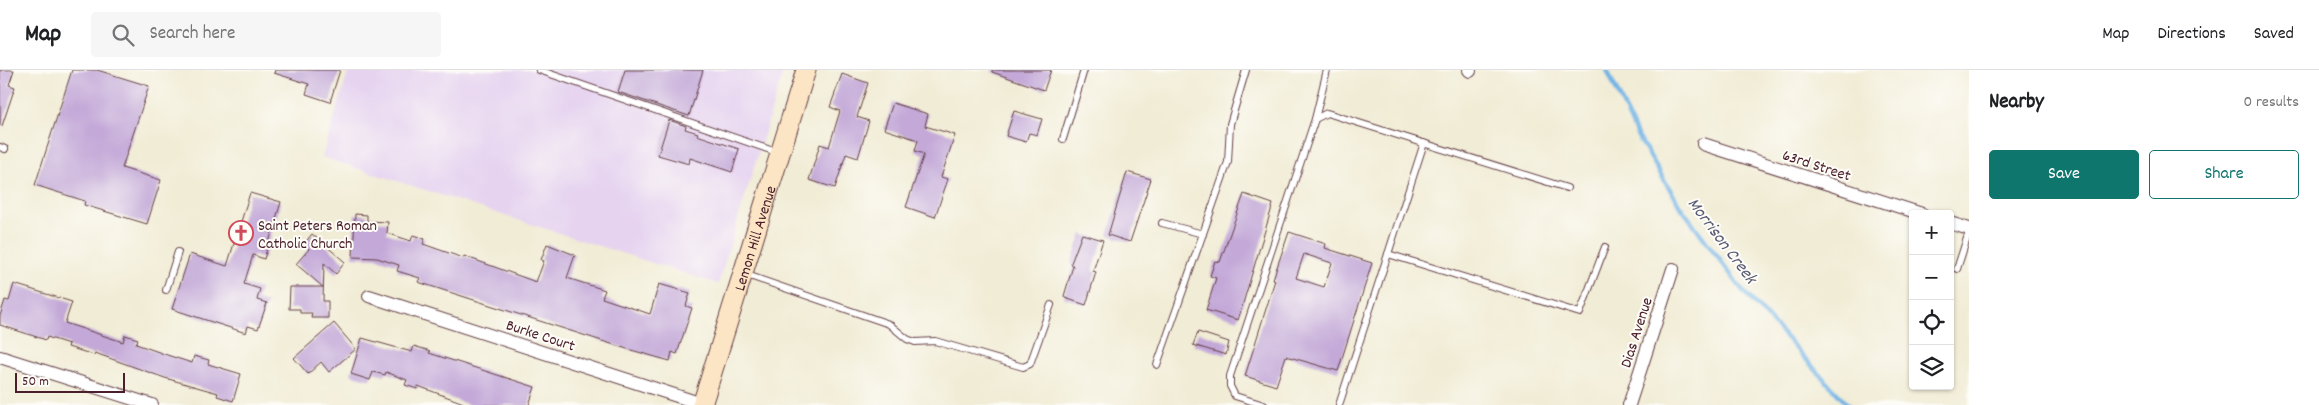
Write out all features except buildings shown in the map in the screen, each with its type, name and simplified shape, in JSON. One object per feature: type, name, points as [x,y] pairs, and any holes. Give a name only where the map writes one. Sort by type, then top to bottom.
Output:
[{"type":"street","name":"Lemon Hill Avenue","points":[[702,404],[806,70]]},
{"type":"street","name":"63rd Street","points":[[1703,144],[1909,210]]},
{"type":"street","points":[[1954,224],[1969,230]]},
{"type":"street","name":"Dias Avenue","points":[[1628,405],[1673,269]]},
{"type":"street","name":"Burke Court","points":[[369,296],[702,404]]},
{"type":"street","points":[[0,357],[152,405]]},
{"type":"lane","points":[[539,70],[780,153]]},
{"type":"lane","points":[[1063,138],[1084,70]]},
{"type":"lane","points":[[1157,365],[1228,162],[1230,124],[1246,70]]},
{"type":"lane","points":[[1264,405],[1234,396],[1230,386],[1230,376],[1315,119],[1327,70]]},
{"type":"lane","points":[[1315,119],[1327,113],[1567,188]]},
{"type":"lane","points":[[1339,405],[1424,143]]},
{"type":"lane","points":[[1162,223],[1203,234]]},
{"type":"lane","points":[[1957,269],[1969,230]]},
{"type":"lane","points":[[1388,254],[1580,313],[1605,247]]},
{"type":"lane","points":[[166,290],[178,252]]},
{"type":"lane","points":[[742,274],[888,324],[907,340],[915,342],[935,341],[1023,367],[1030,364],[1051,305]]},
{"type":"shaded area","points":[[349,70],[784,70],[718,284],[322,157]]},
{"type":"waterway","name":"Morrison Creek","points":[[1607,70],[1637,135],[1680,206],[1743,291],[1848,405]]},
{"type":"place","name":"Saint Peters Roman Catholic Church","points":[[241,233]]}]
